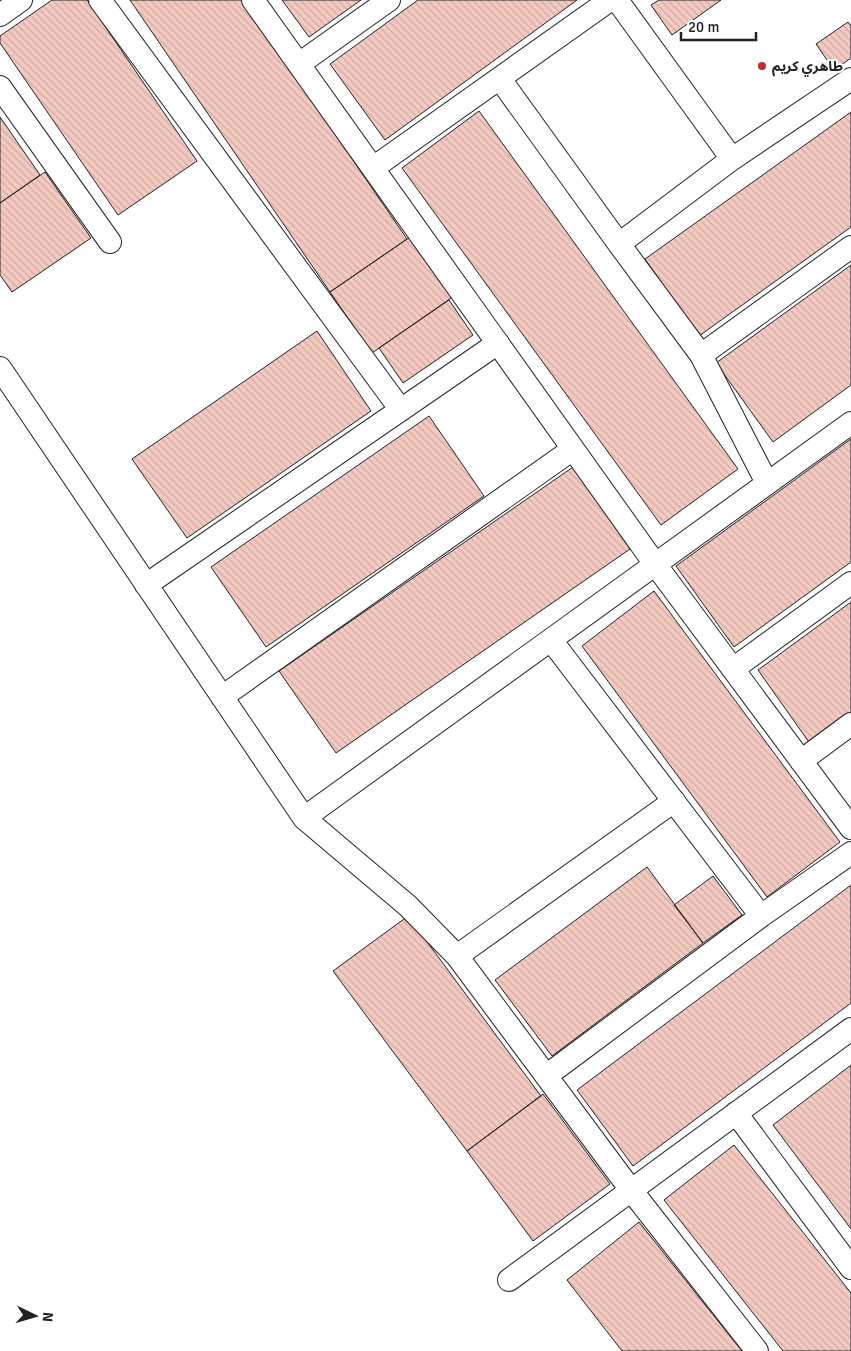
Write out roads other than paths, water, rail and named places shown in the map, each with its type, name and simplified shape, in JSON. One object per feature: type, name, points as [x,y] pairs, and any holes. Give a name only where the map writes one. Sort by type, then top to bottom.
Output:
[{"type":"street","points":[[0,15],[21,0]]},
{"type":"street","points":[[100,0],[401,410]]},
{"type":"street","points":[[254,0],[655,564],[851,828]]},
{"type":"street","points":[[299,64],[389,0]]},
{"type":"street","points":[[373,168],[610,0]]},
{"type":"street","points":[[617,0],[732,159]]},
{"type":"street","points":[[500,78],[618,244],[700,355],[767,483]]},
{"type":"street","points":[[618,244],[732,159],[851,79]]},
{"type":"street","points":[[0,87],[110,242]]},
{"type":"street","points":[[700,355],[851,247]]},
{"type":"street","points":[[146,585],[498,343]]},
{"type":"street","points":[[0,368],[304,818],[408,906],[457,956],[631,1190],[757,1351]]},
{"type":"street","points":[[304,818],[851,423]]},
{"type":"street","points":[[222,696],[574,449]]},
{"type":"street","points":[[733,669],[851,582]]},
{"type":"street","points":[[551,640],[762,916]]},
{"type":"street","points":[[801,761],[851,724]]},
{"type":"street","points":[[457,956],[674,801]]},
{"type":"street","points":[[546,1076],[762,916],[851,853]]},
{"type":"street","points":[[509,1280],[736,1113],[849,1036]]},
{"type":"street","points":[[736,1113],[851,1268]]},
{"type":"place","name":"طاهري كريم","points":[[762,66]]}]
